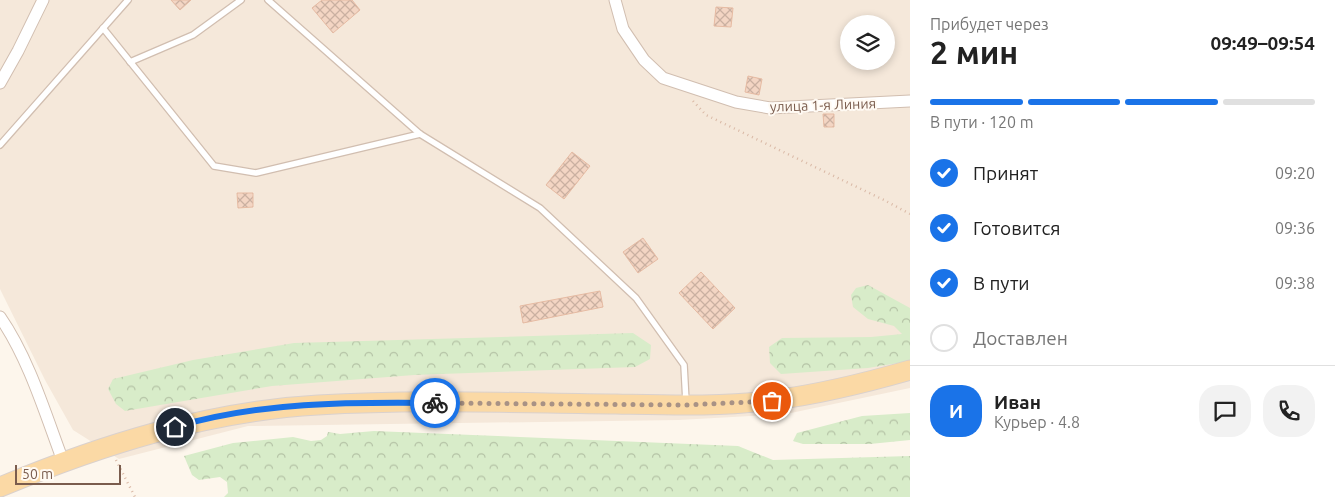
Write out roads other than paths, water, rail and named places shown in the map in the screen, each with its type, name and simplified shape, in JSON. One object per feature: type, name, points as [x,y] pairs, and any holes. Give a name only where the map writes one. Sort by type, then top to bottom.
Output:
[{"type":"main road","points":[[0,486],[63,461],[191,422],[247,412],[316,405],[398,402],[686,405],[772,401],[835,390],[910,370]]},
{"type":"street","points":[[0,83],[43,0]]},
{"type":"street","name":"улица 1-я Линия","points":[[614,0],[623,29],[644,60],[663,78],[677,83],[736,102],[770,108],[910,101]]},
{"type":"street","points":[[0,317],[8,329],[26,368],[63,461]]},
{"type":"lane","points":[[0,145],[128,0]]},
{"type":"lane","points":[[130,62],[193,35],[241,0]]},
{"type":"lane","points":[[268,0],[420,134],[540,208],[636,298],[684,365],[686,405]]},
{"type":"lane","points":[[103,28],[214,166],[256,173],[420,134]]}]
